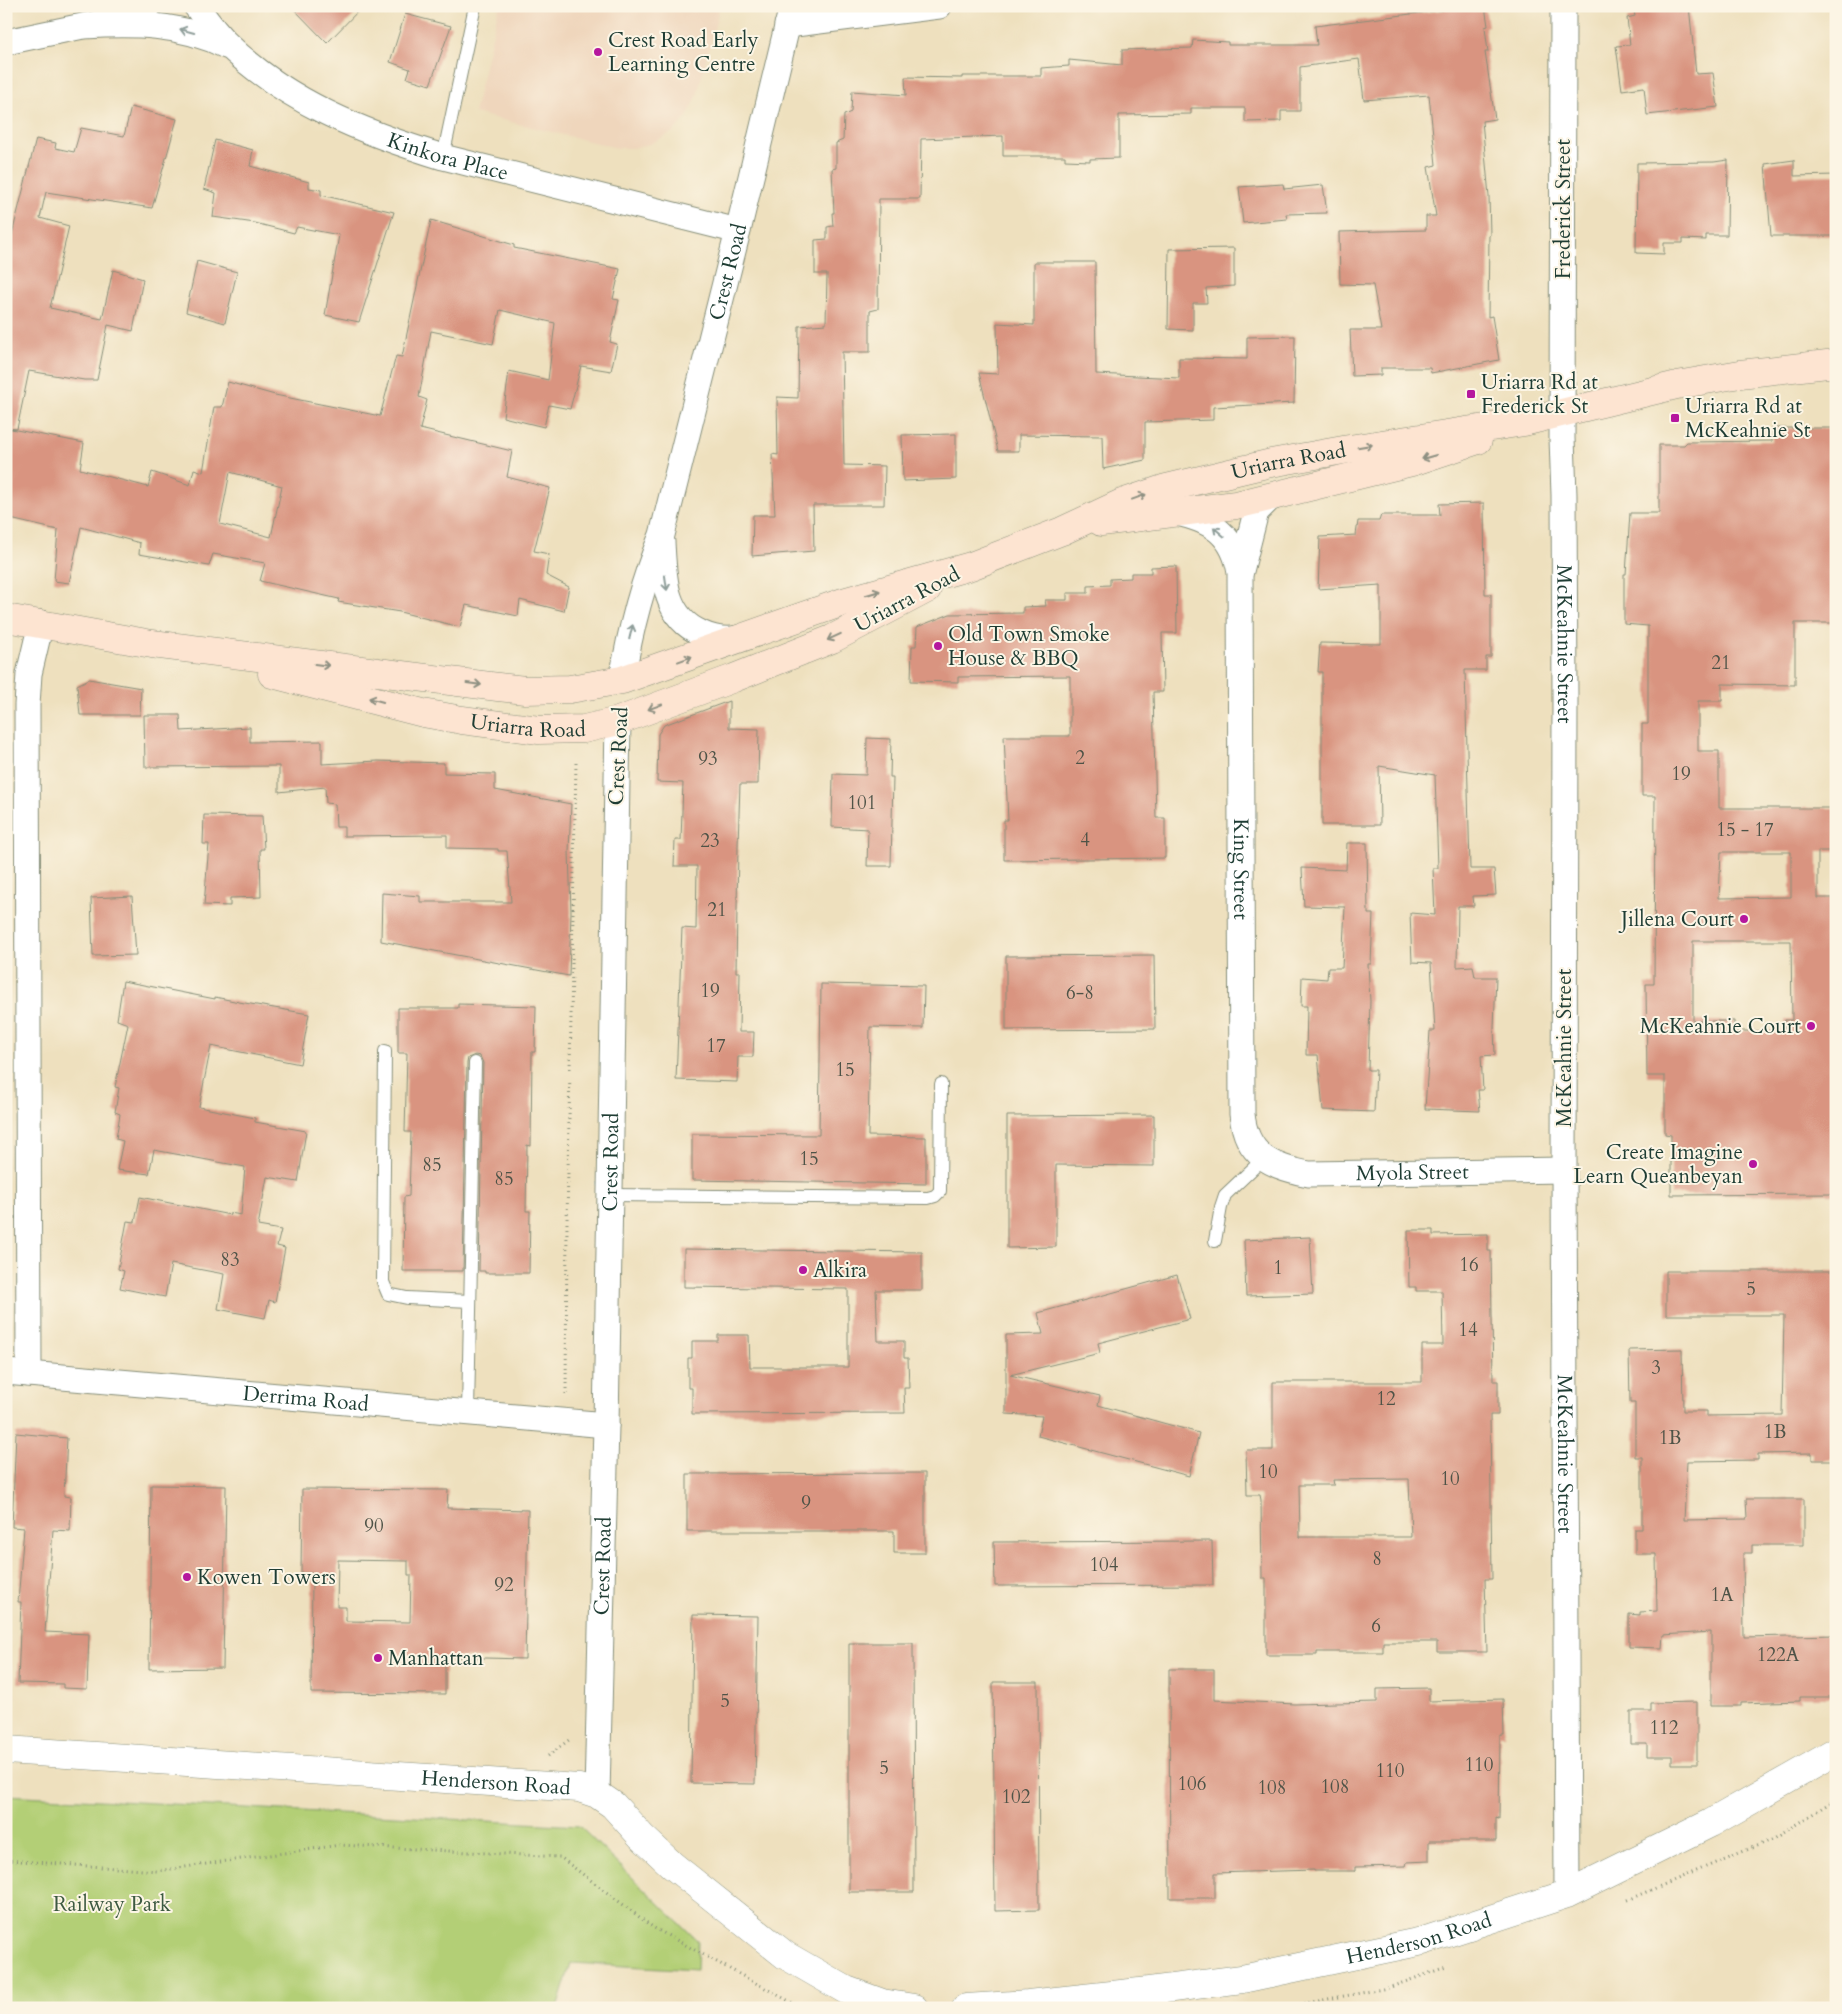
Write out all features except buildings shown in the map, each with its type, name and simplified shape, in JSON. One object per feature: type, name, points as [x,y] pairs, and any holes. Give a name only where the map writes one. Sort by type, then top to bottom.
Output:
[{"type":"main road","name":"Uriarra Road","points":[[1062,531],[1108,521],[1217,508],[1280,494],[1439,454],[1524,422],[1685,383],[1740,374],[1836,363]]},
{"type":"main road","name":"Uriarra Road","points":[[152,644],[525,690],[570,689],[622,680],[865,596],[970,566],[1062,531],[1122,503],[1185,483],[1271,463],[1349,448],[1524,422]]},
{"type":"main road","name":"Uriarra Road","points":[[6,618],[152,644],[415,711],[487,724],[539,730],[557,730],[591,728],[618,721],[734,678],[832,639],[970,566]]},
{"type":"main road","name":"Crest Road","points":[[618,721],[622,680]]},
{"type":"street","points":[[6,42],[124,16],[149,6]]},
{"type":"street","name":"Kinkora Place","points":[[196,6],[232,49],[275,83],[304,101],[367,131],[443,157],[738,231]]},
{"type":"street","points":[[789,16],[939,6]]},
{"type":"street","name":"Frederick Street","points":[[1562,412],[1563,6]]},
{"type":"street","name":"Crest Road","points":[[622,680],[634,619],[652,560],[662,535],[738,231],[789,16]]},
{"type":"street","points":[[84,26],[118,24],[160,26],[200,35],[232,49]]},
{"type":"street","name":"McKeahnie Street","points":[[1562,412],[1565,696],[1566,1894]]},
{"type":"street","name":"King Street","points":[[1240,574],[1256,512],[1269,499],[1280,494]]},
{"type":"street","name":"King Street","points":[[1176,513],[1203,520],[1218,529],[1228,540],[1234,551],[1240,574],[1242,1114],[1243,1128],[1249,1143],[1263,1158]]},
{"type":"street","name":"Crest Road","points":[[662,535],[668,593],[679,618],[698,632],[715,638],[729,640],[744,637]]},
{"type":"street","points":[[18,1373],[27,696],[29,674],[41,623]]},
{"type":"street","name":"Crest Road","points":[[597,1794],[606,1425],[618,721]]},
{"type":"street","name":"Myola Street","points":[[1263,1158],[1284,1169],[1310,1174],[1564,1170]]},
{"type":"street","name":"Derrima Road","points":[[18,1373],[606,1425]]},
{"type":"street","name":"Henderson Road","points":[[6,1750],[579,1788],[597,1794],[613,1805],[640,1836],[672,1865],[785,1955],[846,1990],[882,2003],[914,2008]]},
{"type":"street","name":"Henderson Road","points":[[966,2008],[1028,2004],[1242,1979],[1423,1941],[1566,1894],[1711,1824],[1836,1752]]},
{"type":"lane","points":[[443,157],[475,6]]},
{"type":"lane","points":[[385,1051],[383,1282],[388,1294],[407,1298],[470,1301]]},
{"type":"lane","points":[[468,1412],[475,1063]]},
{"type":"lane","points":[[609,1195],[928,1198],[935,1196],[940,1191],[941,1084]]},
{"type":"lane","points":[[1215,1241],[1225,1195],[1263,1158]]},
{"type":"path","points":[[566,1395],[567,1220],[576,763]]},
{"type":"path","points":[[546,1757],[568,1742],[572,1733]]},
{"type":"path","points":[[6,1860],[157,1871],[340,1845],[560,1856],[654,1928],[802,2008]]},
{"type":"shaded area","name":"Crest Road Early Learning Centre","points":[[499,6],[720,6],[696,99],[687,117],[673,132],[650,144],[633,148],[617,148],[474,113]]},
{"type":"green space","name":"Railway Park","points":[[6,1795],[579,1826],[698,1941],[697,1970],[571,1963],[557,2008],[6,2008]]},
{"type":"place","name":"Crest Road Early Learning Centre","points":[[598,52]]},
{"type":"place","name":"Uriarra Rd at Frederick St","points":[[1471,394]]},
{"type":"place","name":"Uriarra Rd at McKeahnie St","points":[[1675,418]]},
{"type":"place","name":"Old Town Smoke House & BBQ","points":[[938,646]]},
{"type":"place","name":"Jillena Court","points":[[1744,919]]},
{"type":"place","name":"McKeahnie Court","points":[[1811,1026]]},
{"type":"place","name":"Create Imagine Learn Queanbeyan","points":[[1753,1164]]},
{"type":"place","name":"Alkira","points":[[803,1270]]},
{"type":"place","name":"Kowen Towers","points":[[187,1577]]},
{"type":"place","name":"Manhattan","points":[[378,1658]]}]
